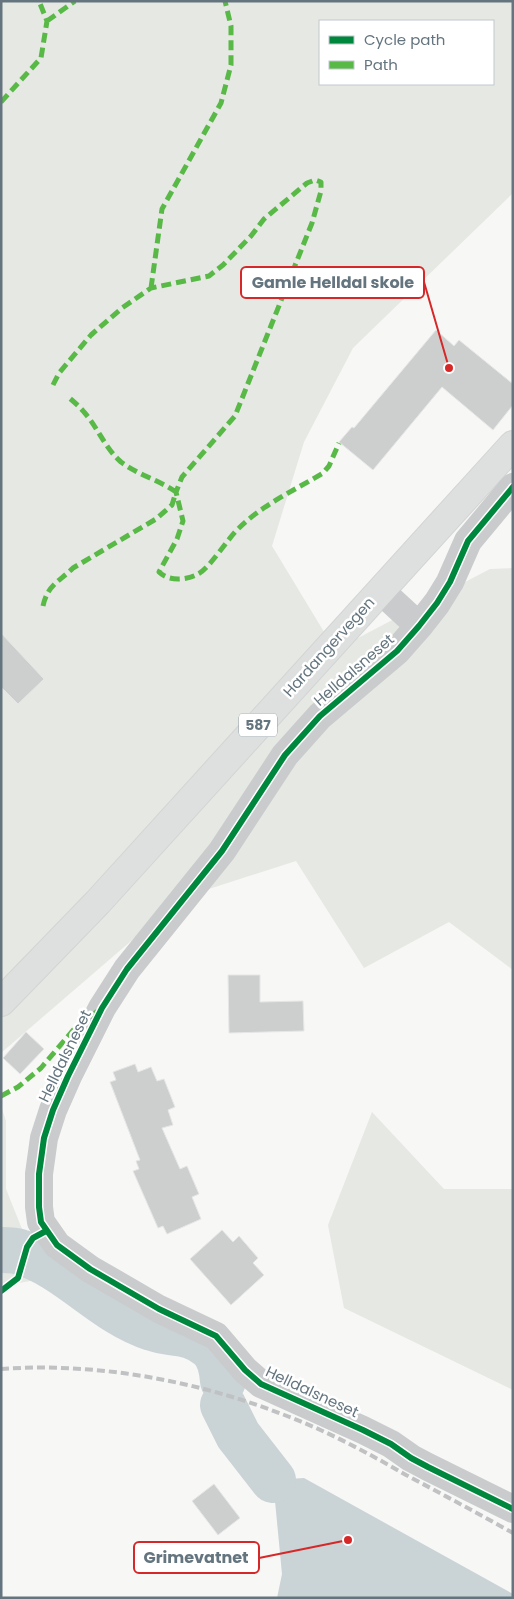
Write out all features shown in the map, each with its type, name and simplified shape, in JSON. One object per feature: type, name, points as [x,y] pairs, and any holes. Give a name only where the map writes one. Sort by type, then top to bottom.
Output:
[{"type":"main road","name":"Hardangervegen","points":[[1,1002],[98,902],[513,445]]},
{"type":"street","name":"Helldalsneset","points":[[513,487],[468,541],[450,582],[419,626],[397,651],[320,716],[285,755],[222,851],[127,970],[102,1008],[53,1110],[44,1138],[39,1174],[41,1222],[57,1245],[90,1269],[158,1309],[216,1336],[245,1370],[261,1384],[363,1430],[391,1444],[428,1467],[513,1509]]},
{"type":"street","points":[[381,591],[419,626]]},
{"type":"shaded area","points":[[1,1],[513,1],[513,193],[353,348],[304,442],[272,546],[335,650],[490,569],[513,568],[513,970],[449,922],[364,968],[296,861],[181,898],[1,1053]]},
{"type":"shaded area","points":[[1,1106],[6,1121],[6,1189],[42,1279],[1,1286]]},
{"type":"shaded area","points":[[372,1112],[444,1189],[513,1189],[513,1390],[344,1308],[328,1225]]},
{"type":"shaded area","points":[[304,1478],[513,1594],[513,1598],[277,1598],[282,1574],[273,1480]]},
{"type":"building","points":[[436,330],[454,346],[459,340],[513,384],[513,405],[493,430],[442,387],[373,470],[339,442],[352,427],[354,428]]},
{"type":"building","points":[[1,633],[44,679],[18,704],[1,687]]},
{"type":"building","points":[[228,975],[260,975],[260,1002],[303,1001],[304,1031],[229,1033]]},
{"type":"building","points":[[26,1032],[44,1049],[20,1074],[3,1058]]},
{"type":"building","points":[[135,1064],[138,1072],[151,1067],[157,1081],[164,1079],[175,1107],[168,1110],[173,1125],[162,1128],[180,1169],[187,1166],[199,1194],[192,1197],[201,1219],[167,1234],[163,1226],[158,1228],[133,1171],[139,1169],[136,1161],[140,1160],[110,1082],[116,1080],[113,1072]]},
{"type":"building","points":[[222,1230],[233,1242],[239,1236],[258,1258],[253,1263],[264,1275],[231,1305],[190,1259]]},
{"type":"building","points":[[214,1484],[240,1518],[218,1535],[192,1501]]},
{"type":"waterway","points":[[1,1250],[18,1251],[54,1268],[118,1312],[135,1321],[152,1328],[194,1337],[201,1341],[209,1346],[218,1358],[223,1381]]},
{"type":"waterway","points":[[223,1405],[238,1435],[273,1480]]},
{"type":"railway","points":[[1,1369],[74,1368],[111,1372],[183,1384],[253,1404],[303,1422],[348,1443],[513,1533]]},
{"type":"marked path","points":[[1,102],[41,58],[47,21],[39,1]]},
{"type":"marked path","points":[[47,21],[75,1]]},
{"type":"marked path","points":[[151,288],[162,209],[221,103],[231,65],[231,26],[225,1]]},
{"type":"marked path","points":[[53,385],[59,373],[91,335],[122,308],[151,288],[209,276],[223,265],[251,236],[264,219],[307,183],[315,180],[321,182],[321,191],[312,223],[235,416],[182,477],[176,492],[183,521],[177,539],[159,572],[173,579],[183,579],[203,571],[248,520],[268,505],[323,473],[329,466],[339,443]]},
{"type":"marked path","points":[[43,606],[51,588],[73,568],[156,519],[172,505],[176,492],[121,462],[110,451],[84,412],[67,396]]},
{"type":"marked path","points":[[1,1096],[18,1087],[41,1068],[75,1028],[98,1011]]},
{"type":"cycle path","points":[[513,487],[468,541],[450,582],[419,626],[397,651],[320,716],[285,755],[222,851],[127,969],[102,1008],[53,1110],[44,1138],[39,1174],[41,1222],[57,1245],[90,1269],[159,1309],[216,1336],[245,1370],[261,1384],[363,1430],[391,1444],[428,1467],[513,1509]]},
{"type":"cycle path","points":[[1,1291],[18,1278],[27,1247],[33,1238],[46,1231]]},
{"type":"place","name":"Gamle Helldal skole","points":[[449,368]]},
{"type":"place","name":"Grimevatnet","points":[[348,1540]]}]
